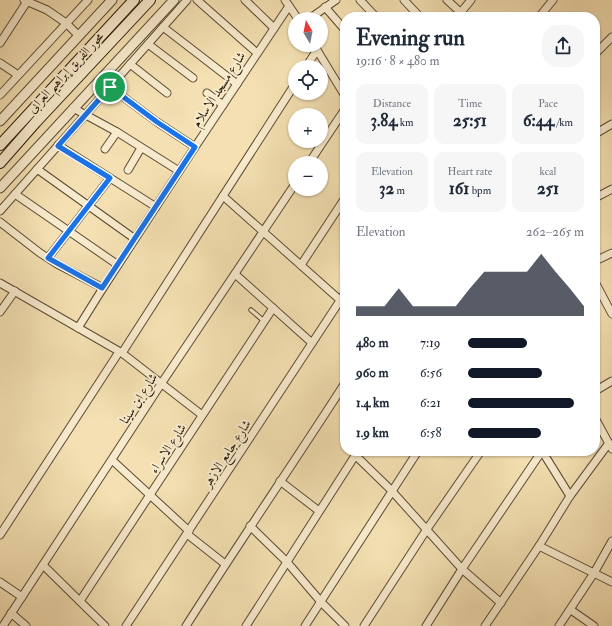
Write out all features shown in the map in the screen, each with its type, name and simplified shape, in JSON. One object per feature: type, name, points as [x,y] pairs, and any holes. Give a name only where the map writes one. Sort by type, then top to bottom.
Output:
[{"type":"main road","name":"محور الفريق إبراهيم العرابى","points":[[0,145],[134,0]]},
{"type":"main road","name":"محور الفريق إبراهيم العرابى","points":[[0,163],[36,122],[150,0]]},
{"type":"street","points":[[0,43],[27,0],[47,10],[66,23],[79,36]]},
{"type":"street","points":[[0,95],[88,0]]},
{"type":"street","points":[[0,121],[112,0]]},
{"type":"street","points":[[0,188],[174,0]]},
{"type":"street","points":[[0,211],[187,0]]},
{"type":"street","points":[[198,0],[257,53]]},
{"type":"street","points":[[245,0],[274,28]]},
{"type":"street","points":[[360,0],[371,12]]},
{"type":"street","points":[[404,0],[415,12]]},
{"type":"street","points":[[447,0],[457,12]]},
{"type":"street","points":[[461,12],[471,0]]},
{"type":"street","points":[[543,12],[553,0]]},
{"type":"street","points":[[318,12],[332,1]]},
{"type":"street","points":[[287,3],[293,12]]},
{"type":"street","name":"شارع مسجد الاسلام","points":[[78,328],[102,288],[274,28],[287,3]]},
{"type":"street","points":[[325,7],[340,24]]},
{"type":"street","points":[[162,27],[237,84]]},
{"type":"street","points":[[600,49],[612,37]]},
{"type":"street","points":[[148,44],[193,78]]},
{"type":"street","points":[[318,52],[340,88]]},
{"type":"street","points":[[0,63],[18,75]]},
{"type":"street","points":[[130,64],[167,93]]},
{"type":"street","points":[[110,87],[157,122],[195,147]]},
{"type":"street","points":[[207,93],[223,105]]},
{"type":"street","points":[[0,535],[288,95]]},
{"type":"street","points":[[74,108],[117,132],[179,172]]},
{"type":"street","points":[[314,156],[340,116]]},
{"type":"street","points":[[600,131],[612,124]]},
{"type":"street","points":[[105,149],[117,132]]},
{"type":"street","points":[[58,146],[156,207]]},
{"type":"street","points":[[128,170],[141,148]]},
{"type":"street","points":[[37,169],[135,239]]},
{"type":"street","points":[[48,258],[110,178]]},
{"type":"street","points":[[600,195],[612,189]]},
{"type":"street","points":[[15,194],[118,265]]},
{"type":"street","name":"شارع ابن سينا","points":[[3,626],[161,384],[288,194]]},
{"type":"street","points":[[223,196],[340,300]]},
{"type":"street","points":[[301,265],[340,206]]},
{"type":"street","points":[[0,222],[48,258],[102,288]]},
{"type":"street","points":[[600,259],[612,253]]},
{"type":"street","points":[[235,274],[312,343]]},
{"type":"street","points":[[0,283],[120,352],[202,414]]},
{"type":"street","points":[[0,312],[15,291]]},
{"type":"street","points":[[600,291],[612,314]]},
{"type":"street","name":"شارع جامع الازهر","points":[[126,626],[340,300]]},
{"type":"street","name":"شارع الاسراء","points":[[80,601],[273,308]]},
{"type":"street","points":[[600,388],[612,381]]},
{"type":"street","points":[[186,626],[225,564],[340,391]]},
{"type":"street","points":[[486,626],[570,496],[610,446],[600,427]]},
{"type":"street","points":[[246,626],[355,456]]},
{"type":"street","points":[[360,456],[462,569],[501,603]]},
{"type":"street","points":[[305,626],[391,490],[415,456]]},
{"type":"street","points":[[364,626],[427,529],[478,456]]},
{"type":"street","points":[[426,626],[462,569],[539,456]]},
{"type":"street","points":[[545,456],[570,496]]},
{"type":"street","points":[[112,460],[151,494],[188,533],[225,564]]},
{"type":"street","points":[[280,481],[319,511]]},
{"type":"street","points":[[250,526],[287,562],[321,602],[345,626]]},
{"type":"street","points":[[559,626],[571,610],[612,541]]},
{"type":"street","points":[[539,546],[612,582]]},
{"type":"street","points":[[43,565],[105,626]]},
{"type":"street","points":[[0,582],[22,597]]},
{"type":"street","points":[[571,610],[594,626]]},
{"type":"street","points":[[12,613],[26,626]]},
{"type":"lane","points":[[251,310],[264,321]]},
{"type":"route","points":[[110,87],[157,122],[195,147],[102,288],[48,258],[110,178],[58,146],[110,87]]}]
